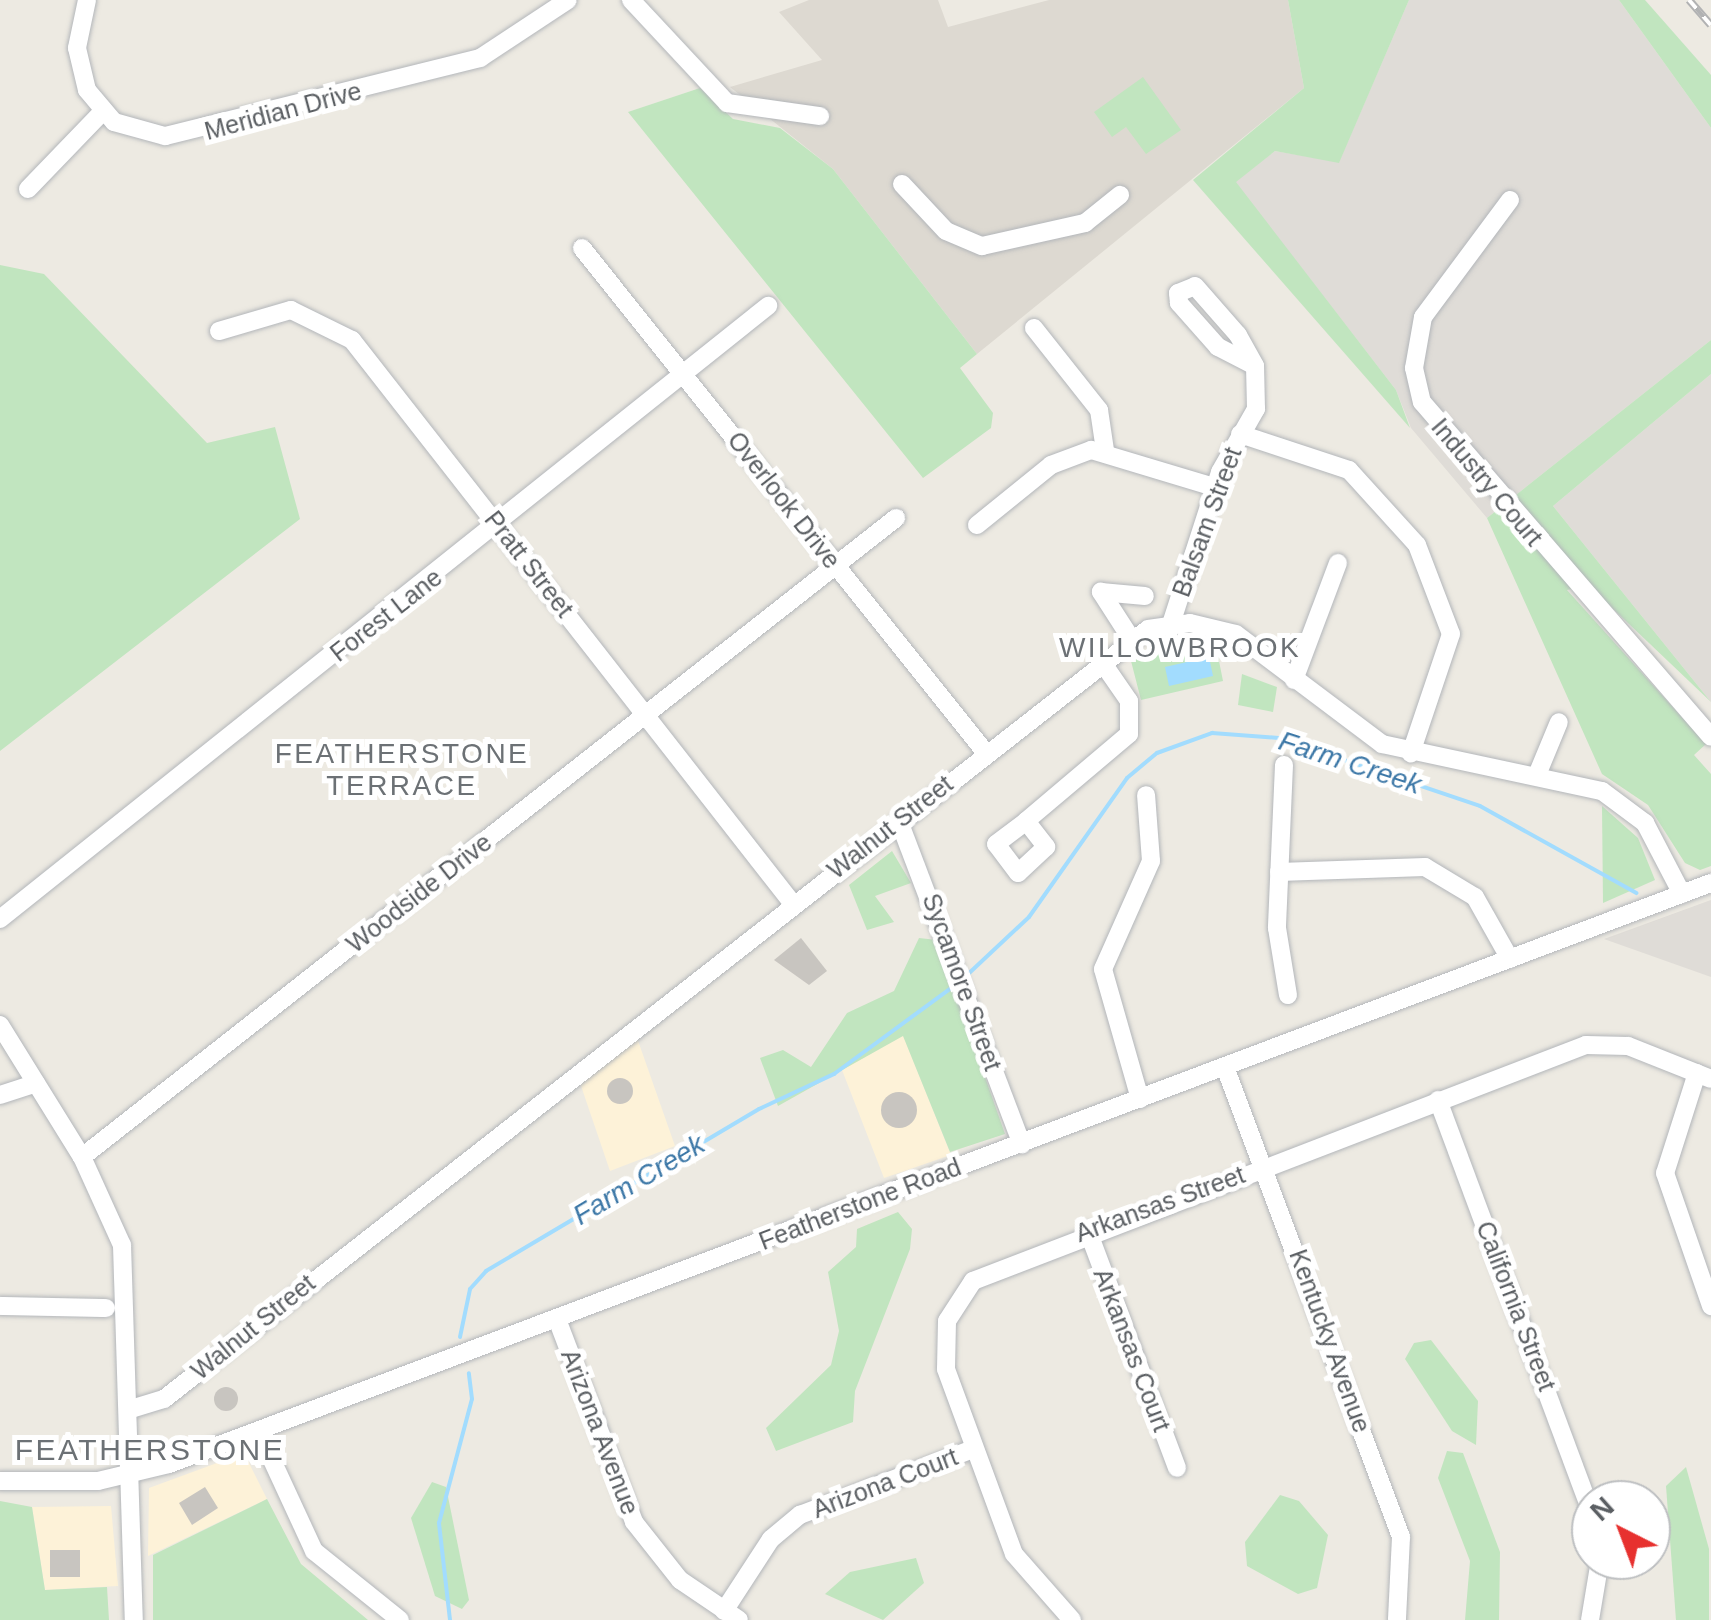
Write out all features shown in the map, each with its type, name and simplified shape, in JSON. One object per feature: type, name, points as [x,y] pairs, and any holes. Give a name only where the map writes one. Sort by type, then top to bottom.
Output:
[{"type":"street","points":[[28,189],[102,112],[78,64],[87,0]]},
{"type":"street","name":"Meridian Drive","points":[[102,112],[140,134],[206,132],[480,58],[568,0]]},
{"type":"street","points":[[631,0],[728,103],[820,116]]},
{"type":"street","points":[[902,184],[946,231],[982,246],[1085,223],[1120,195]]},
{"type":"street","name":"Industry Court","points":[[1510,200],[1422,316],[1414,368],[1422,402],[1711,737]]},
{"type":"street","name":"Overlook Drive","points":[[582,248],[985,752]]},
{"type":"street","points":[[1185,286],[1195,286],[1255,366],[1218,347],[1179,303],[1185,286]]},
{"type":"street","name":"Forest Lane","points":[[0,919],[500,526],[768,306]]},
{"type":"street","name":"Pratt Street","points":[[220,331],[275,310],[339,329],[500,526],[793,904]]},
{"type":"street","points":[[1034,328],[1093,400],[1105,450]]},
{"type":"street","name":"Balsam Street","points":[[1170,624],[1214,487],[1259,395],[1255,366]]},
{"type":"street","points":[[1240,434],[1349,470],[1417,545],[1451,634],[1411,753]]},
{"type":"street","points":[[976,525],[1063,457],[1105,450],[1214,487]]},
{"type":"street","name":"Woodside Drive","points":[[82,1157],[896,518]]},
{"type":"street","points":[[1294,680],[1338,563]]},
{"type":"street","points":[[1130,637],[1102,592],[1144,596]]},
{"type":"street","name":"Walnut Street","points":[[131,1408],[164,1399],[1130,637],[1170,624],[1236,634],[1358,732],[1411,753],[1537,775],[1626,805],[1682,894]]},
{"type":"street","points":[[1026,821],[1129,734],[1129,700],[1100,659]]},
{"type":"street","points":[[1537,775],[1559,722]]},
{"type":"street","points":[[1284,765],[1280,872],[1288,996]]},
{"type":"street","points":[[1140,1099],[1103,968],[1151,861],[1146,795]]},
{"type":"street","name":"Sycamore Street","points":[[899,821],[1022,1144]]},
{"type":"street","points":[[1280,872],[1397,862],[1445,875],[1488,910],[1510,959]]},
{"type":"street","name":"Featherstone Road","points":[[0,1481],[133,1475],[259,1432],[1711,884]]},
{"type":"street","points":[[0,1025],[82,1157],[122,1245],[131,1408],[134,1620]]},
{"type":"street","name":"Arkansas Street","points":[[1072,1620],[1014,1554],[944,1358],[954,1304],[991,1268],[1596,1043],[1704,1076]]},
{"type":"street","name":"Kentucky Avenue","points":[[1225,1067],[1401,1537],[1397,1620]]},
{"type":"street","points":[[1704,1076],[1665,1173],[1711,1306]]},
{"type":"street","points":[[0,1095],[36,1082]]},
{"type":"street","name":"California Street","points":[[1438,1100],[1579,1480]]},
{"type":"street","name":"Arkansas Court","points":[[1088,1232],[1176,1468]]},
{"type":"street","points":[[0,1306],[106,1308]]},
{"type":"street","name":"Arizona Avenue","points":[[557,1319],[634,1522],[662,1562],[732,1615]]},
{"type":"street","points":[[259,1432],[314,1551],[400,1620]]},
{"type":"street","name":"Arizona Court","points":[[732,1615],[771,1538],[800,1515],[974,1449]]},
{"type":"street","points":[[1590,1620],[1597,1580]]},
{"type":"shaded area","points":[[809,0],[938,0],[948,27],[1049,0],[1288,0],[1304,88],[977,354],[833,169],[730,87],[822,60],[779,12]]},
{"type":"shaded area","points":[[1409,0],[1619,0],[1711,128],[1711,340],[1487,518],[1411,428],[1396,390],[1235,182],[1275,151],[1339,162]]},
{"type":"shaded area","points":[[1711,374],[1711,702],[1553,506]]},
{"type":"shaded area","points":[[1711,900],[1711,977],[1604,939]]},
{"type":"shaded area","points":[[636,1035],[675,1146],[610,1171],[579,1080]]},
{"type":"shaded area","points":[[903,1035],[951,1155],[884,1178],[842,1070]]},
{"type":"shaded area","points":[[244,1453],[267,1499],[148,1556],[149,1488]]},
{"type":"shaded area","points":[[111,1506],[118,1586],[45,1590],[32,1507]]},
{"type":"green space","points":[[1288,0],[1409,0],[1339,163],[1275,151],[1236,182],[1396,390],[1410,428],[1193,180],[1304,88]]},
{"type":"green space","points":[[1619,0],[1645,0],[1711,75],[1711,128]]},
{"type":"green space","points":[[1143,77],[1181,130],[1146,154],[1126,127],[1112,137],[1094,112]]},
{"type":"green space","points":[[700,88],[733,119],[780,128],[833,169],[977,354],[960,368],[993,413],[991,428],[923,478],[628,112]]},
{"type":"green space","points":[[0,265],[44,274],[207,443],[275,427],[300,519],[0,751]]},
{"type":"green space","points":[[1711,340],[1711,374],[1553,506],[1711,702],[1588,585],[1567,590],[1706,744],[1694,755],[1711,774],[1711,866],[1700,870],[1685,863],[1648,805],[1602,774],[1487,518]]},
{"type":"green space","points":[[1165,649],[1168,659],[1217,651],[1223,681],[1141,700],[1131,661]]},
{"type":"green space","points":[[1242,674],[1277,687],[1273,712],[1238,705]]},
{"type":"green space","points":[[1602,806],[1638,838],[1655,880],[1603,903]]},
{"type":"green space","points":[[892,851],[911,883],[875,896],[894,922],[867,930],[849,885]]},
{"type":"green space","points":[[919,938],[937,940],[1005,1134],[950,1152],[903,1036],[778,1106],[760,1058],[783,1050],[811,1067],[847,1013],[894,991]]},
{"type":"green space","points":[[898,1212],[912,1229],[910,1249],[855,1391],[853,1422],[776,1451],[766,1428],[831,1365],[839,1331],[828,1272],[856,1247],[857,1229]]},
{"type":"green space","points":[[1431,1340],[1478,1401],[1476,1445],[1452,1431],[1405,1359],[1414,1343]]},
{"type":"green space","points":[[1447,1451],[1463,1453],[1500,1552],[1499,1620],[1465,1620],[1470,1561],[1438,1478]]},
{"type":"green space","points":[[1686,1467],[1709,1549],[1709,1620],[1676,1620],[1671,1481]]},
{"type":"green space","points":[[432,1482],[446,1487],[469,1600],[462,1609],[435,1596],[411,1518]]},
{"type":"green space","points":[[1280,1495],[1299,1501],[1328,1535],[1317,1588],[1298,1594],[1247,1566],[1245,1542]]},
{"type":"green space","points":[[267,1499],[301,1564],[368,1620],[153,1620],[153,1555]]},
{"type":"green space","points":[[0,1501],[32,1507],[45,1590],[107,1587],[109,1620],[0,1620]]},
{"type":"green space","points":[[916,1558],[924,1583],[883,1620],[825,1594],[850,1572]]},
{"type":"water","points":[[1209,657],[1213,676],[1169,686],[1165,667]]},
{"type":"building","points":[[801,938],[827,971],[809,985],[774,960]]},
{"type":"building","points":[[620,1078],[629,1082],[633,1091],[629,1100],[620,1104],[611,1100],[607,1091],[611,1082]]},
{"type":"building","points":[[899,1092],[912,1097],[917,1110],[912,1123],[899,1128],[886,1123],[881,1110],[886,1097]]},
{"type":"building","points":[[226,1387],[238,1399],[226,1411],[214,1399]]},
{"type":"building","points":[[205,1487],[218,1508],[192,1525],[179,1503]]},
{"type":"building","points":[[50,1550],[80,1550],[80,1577],[50,1577]]},
{"type":"waterway","name":"Farm Creek","points":[[966,976],[1029,917],[1127,778],[1157,753],[1212,733],[1279,738],[1480,806],[1636,893]]},
{"type":"waterway","name":"Farm Creek","points":[[460,1337],[470,1289],[486,1271],[759,1109],[834,1074],[954,986]]},
{"type":"waterway","name":"Farm Creek","points":[[450,1620],[439,1523],[472,1399],[469,1373]]},
{"type":"railway","points":[[1689,0],[1711,25]]},
{"type":"district","name":"WILLOWBROOK","points":[[1180,648]]},
{"type":"district","name":"FEATHERSTONE TERRACE","points":[[402,770]]},
{"type":"district","name":"FEATHERSTONE","points":[[150,1450]]}]
